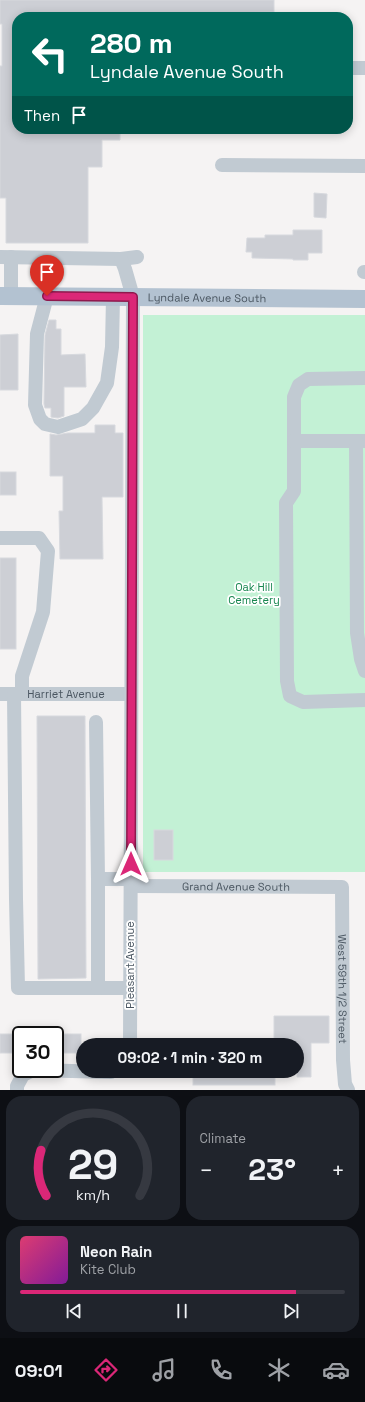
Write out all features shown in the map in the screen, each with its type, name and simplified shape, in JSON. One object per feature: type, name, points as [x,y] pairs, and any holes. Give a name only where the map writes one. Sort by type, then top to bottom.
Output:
[{"type":"main road","name":"Lyndale Avenue South","points":[[6,296],[365,299]]},
{"type":"street","points":[[353,68],[365,68]]},
{"type":"street","points":[[222,165],[365,166]]},
{"type":"street","points":[[6,296],[5,257],[121,259],[137,257]]},
{"type":"street","name":"Pleasant Avenue","points":[[121,259],[133,297],[130,1038]]},
{"type":"street","points":[[47,296],[37,334],[35,405],[40,418],[45,424],[58,426],[82,419],[93,408],[107,383],[112,347],[113,297]]},
{"type":"street","points":[[365,378],[308,378],[299,385],[294,397],[294,491],[286,503],[286,681],[290,696],[303,702],[365,700]]},
{"type":"street","points":[[294,441],[360,441],[361,534],[357,633],[361,659],[365,671]]},
{"type":"street","points":[[0,538],[39,538],[48,551],[43,612],[22,676],[18,694],[16,899],[18,988],[130,988]]},
{"type":"street","name":"Harriet Avenue","points":[[0,694],[131,694]]},
{"type":"street","points":[[96,722],[98,988]]},
{"type":"street","name":"Grand Avenue South","points":[[98,879],[131,882],[342,887]]},
{"type":"street","name":"West 59th 1/2 Street","points":[[342,887],[343,1060],[348,1090]]},
{"type":"street","points":[[17,1090],[17,1086],[23,1075],[33,1070],[76,1071]]},
{"type":"green space","name":"Oak Hill Cemetery","points":[[143,315],[365,315],[365,872],[143,872]]},
{"type":"building","points":[[0,0],[274,0],[274,12],[12,12],[12,134],[120,134],[120,140],[102,140],[102,167],[88,167],[88,243],[6,243],[6,198],[0,198],[0,66],[2,66],[2,24],[0,24]]},
{"type":"building","points":[[314,193],[327,194],[326,218],[314,217]]},
{"type":"building","points":[[293,230],[322,230],[322,253],[308,253],[308,260],[293,260],[252,258],[252,252],[246,252],[247,238],[265,238],[265,235],[293,235]]},
{"type":"building","points":[[49,320],[56,320],[56,329],[61,329],[61,355],[85,354],[86,387],[64,387],[64,416],[58,418],[51,417],[51,408],[45,408],[44,404],[45,335]]},
{"type":"building","points":[[18,334],[18,390],[0,390],[0,335]]},
{"type":"building","points":[[95,425],[115,425],[115,433],[123,433],[123,497],[102,497],[103,559],[60,559],[59,511],[63,511],[63,476],[50,476],[50,434],[95,433]]},
{"type":"building","points":[[0,472],[16,472],[16,495],[0,495]]},
{"type":"building","points":[[0,558],[16,558],[16,649],[0,649]]},
{"type":"building","points":[[37,716],[85,716],[86,978],[38,979]]},
{"type":"building","points":[[154,830],[173,830],[173,860],[154,860]]},
{"type":"building","points":[[274,1016],[329,1016],[329,1043],[311,1043],[311,1077],[304,1077],[304,1038],[274,1038]]},
{"type":"building","points":[[0,1034],[12,1034],[12,1053],[0,1053]]},
{"type":"building","points":[[64,1034],[81,1034],[81,1038],[76,1038],[76,1053],[64,1053]]},
{"type":"building","points":[[193,1078],[275,1078],[275,1085],[193,1085]]},
{"type":"route","points":[[47,296],[133,297],[131,864]]}]
